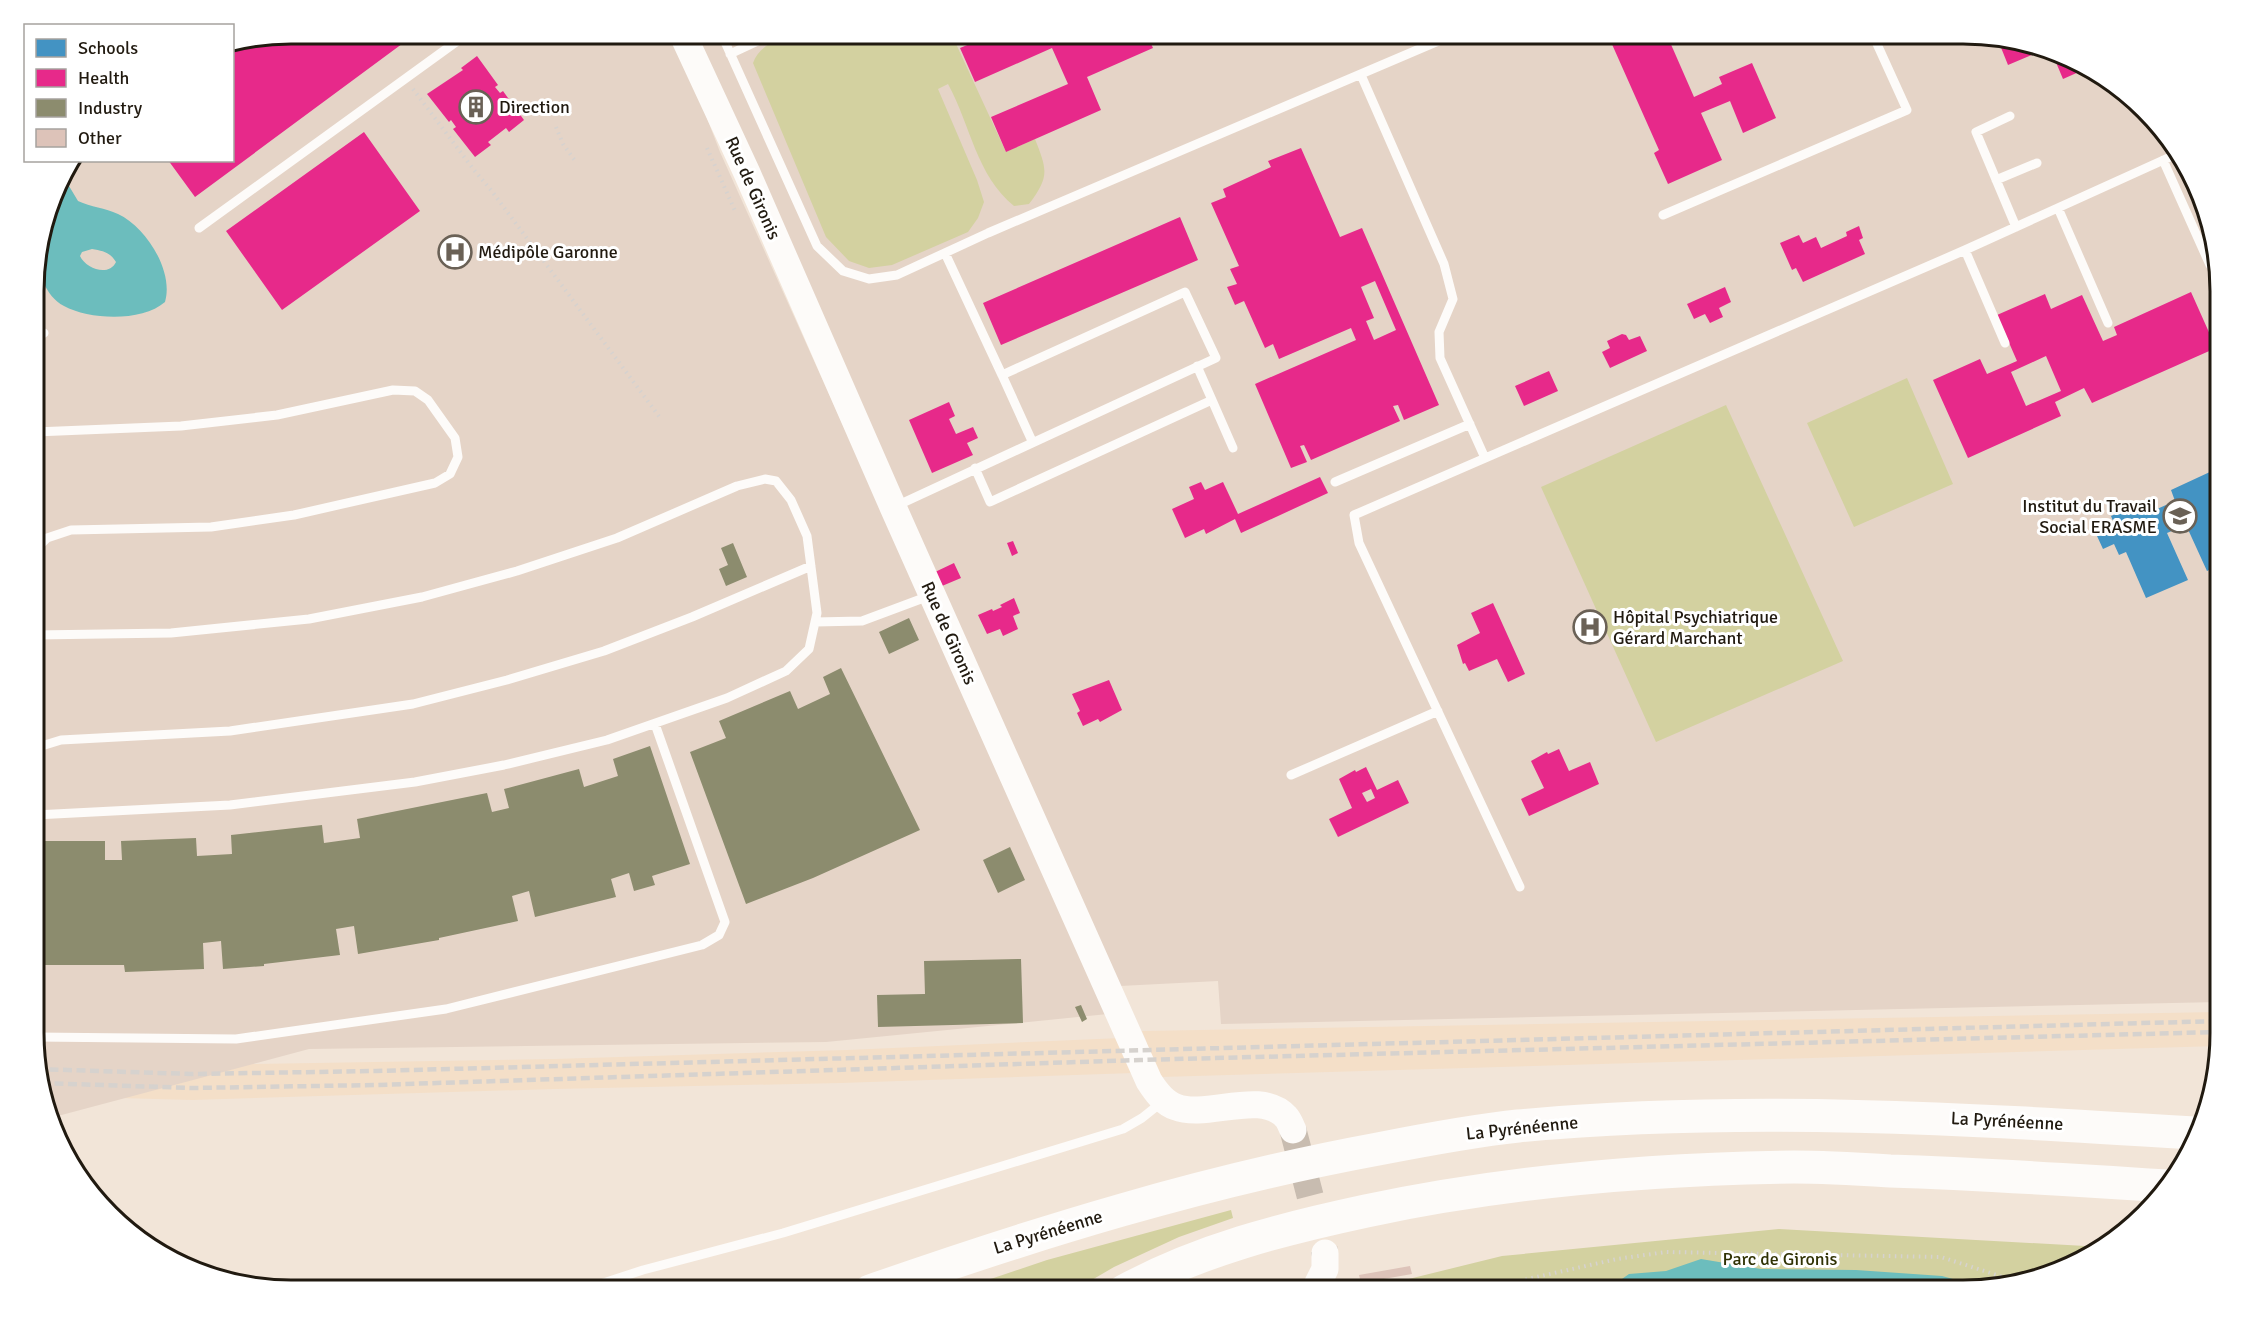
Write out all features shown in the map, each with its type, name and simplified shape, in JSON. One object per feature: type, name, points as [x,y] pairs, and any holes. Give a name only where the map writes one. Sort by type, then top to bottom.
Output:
[{"type":"highway","name":"La Pyrénéenne","points":[[901,1280],[1110,1212],[1217,1184],[1317,1160],[1515,1127],[1659,1116],[1784,1114],[1967,1119],[2189,1133]]},
{"type":"highway","points":[[1149,1280],[1222,1248],[1298,1226],[1436,1196],[1522,1183],[1676,1170],[1797,1167],[1973,1174],[2157,1185]]},
{"type":"street","name":"Rue de Gironis","points":[[687,44],[747,173],[892,507],[1149,1082],[1164,1100]]},
{"type":"street","points":[[1164,1100],[1177,1108],[1192,1110],[1263,1106],[1276,1110],[1286,1117],[1293,1130]]},
{"type":"street","points":[[1320,1280],[1325,1269],[1325,1253]]},
{"type":"lane","points":[[199,228],[453,44]]},
{"type":"lane","points":[[726,44],[817,246],[843,271],[869,279],[897,275],[1432,44]]},
{"type":"lane","points":[[730,54],[751,44]]},
{"type":"lane","points":[[1663,215],[1907,110],[1877,44]]},
{"type":"lane","points":[[1361,75],[1444,264],[1453,299],[1439,332],[1440,358],[1485,458]]},
{"type":"lane","points":[[2010,116],[1976,132],[2016,227]]},
{"type":"lane","points":[[1520,887],[1359,543],[1354,515],[1965,250],[2170,157]]},
{"type":"lane","points":[[2163,160],[2207,258]]},
{"type":"lane","points":[[1996,180],[2037,163]]},
{"type":"lane","points":[[2058,208],[2108,323]]},
{"type":"lane","points":[[1965,250],[2005,343]]},
{"type":"lane","points":[[945,253],[1032,441]]},
{"type":"lane","points":[[892,507],[1215,358],[1185,292],[1002,375]]},
{"type":"lane","points":[[1197,366],[1233,448]]},
{"type":"lane","points":[[44,432],[181,426],[277,415],[393,390],[415,391],[428,400],[455,438],[458,457],[450,474],[435,483],[294,515],[211,527],[71,530],[44,541]]},
{"type":"lane","points":[[975,468],[990,502],[1212,400]]},
{"type":"lane","points":[[1335,482],[1470,424]]},
{"type":"lane","points":[[44,635],[171,633],[309,619],[422,597],[517,571],[617,538],[737,486],[765,479],[776,481],[791,500],[807,536],[817,613],[809,649],[786,671],[727,698],[607,740],[504,765],[415,782],[230,805],[44,815]]},
{"type":"lane","points":[[44,745],[61,740],[230,731],[413,704],[507,680],[604,651],[692,617],[811,566]]},
{"type":"lane","points":[[815,622],[862,621],[932,595]]},
{"type":"lane","points":[[1291,775],[1438,711]]},
{"type":"lane","points":[[44,1037],[236,1039],[446,1009],[702,945],[719,935],[725,922],[656,724]]},
{"type":"lane","points":[[613,1280],[783,1233],[1123,1129],[1142,1118],[1164,1100]]},
{"type":"path","points":[[405,79],[474,170],[492,190],[661,419]]},
{"type":"path","points":[[556,127],[563,144],[576,162]]},
{"type":"path","points":[[1523,1280],[1617,1259],[1666,1252],[1941,1257],[2003,1277]]},
{"type":"shaded area","points":[[275,44],[678,44],[720,152],[1108,1014],[826,1042],[309,1049],[58,1116],[52,1097],[44,1049],[44,275],[48,243],[62,196],[80,162],[234,162],[234,50],[243,48]]},
{"type":"shaded area","name":"Hôpital Psychiatrique Gérard Marchant","points":[[701,44],[1978,44],[2026,52],[2072,69],[2113,95],[2137,116],[2158,140],[2168,153],[2191,196],[2205,243],[2210,291],[2210,1002],[1221,1024],[1218,981],[1120,986]]},
{"type":"shaded area","points":[[2210,1012],[2209,1046],[1161,1077],[1134,1073],[192,1100],[51,1095],[188,1065],[554,1059],[847,1050],[1121,1038],[1147,1043],[1142,1031]]},
{"type":"green space","points":[[770,44],[956,44],[1006,152],[1035,139],[1044,166],[1043,179],[1036,194],[1029,204],[1014,206],[1001,194],[982,165],[948,84],[938,89],[977,180],[984,202],[978,218],[968,232],[892,265],[869,268],[849,261],[826,237],[753,63],[765,47]]},
{"type":"green space","points":[[1907,378],[1953,484],[1854,527],[1807,423]]},
{"type":"green space","points":[[1726,405],[1843,661],[1656,742],[1541,487]]},
{"type":"green space","points":[[1231,1210],[1233,1218],[1179,1237],[1114,1267],[1092,1280],[988,1280],[1047,1260]]},
{"type":"green space","name":"Parc de Gironis","points":[[1779,1229],[2088,1246],[2057,1262],[2026,1272],[1978,1280],[1405,1280],[1502,1256]]},
{"type":"water","points":[[69,181],[69,186],[78,201],[118,214],[148,239],[161,264],[167,290],[165,302],[155,308],[130,316],[116,317],[75,311],[60,304],[44,284],[44,275],[48,243],[62,196]],"holes":[[[92,249],[106,252],[116,262],[113,267],[103,270],[87,265],[80,256],[82,252]]]},
{"type":"water","points":[[1701,1259],[1761,1269],[1856,1270],[1942,1276],[1957,1280],[1621,1280],[1629,1274],[1666,1271]]},
{"type":"building: Schools","points":[[2210,472],[2210,570],[2207,571],[2186,525],[2167,533],[2188,580],[2146,598],[2126,552],[2119,555],[2114,544],[2103,549],[2097,536],[2116,528],[2111,516],[2152,498],[2157,509],[2175,501],[2171,490]]},
{"type":"building: Health","points":[[275,44],[402,44],[195,197],[169,162],[234,162],[234,50]]},
{"type":"building: Health","points":[[970,44],[1151,44],[1153,48],[1087,77],[1101,110],[1006,152],[991,117],[1068,84],[1052,48],[975,82],[960,48]]},
{"type":"building: Health","points":[[1612,44],[1671,44],[1694,97],[1722,84],[1719,77],[1752,63],[1776,118],[1743,133],[1730,101],[1701,113],[1722,160],[1668,184],[1654,153],[1659,150]]},
{"type":"building: Health","points":[[2001,47],[2033,54],[2008,65]]},
{"type":"building: Health","name":"Direction","points":[[477,56],[498,85],[495,87],[500,93],[503,91],[524,120],[509,132],[506,128],[488,142],[491,145],[475,157],[453,129],[456,127],[451,120],[449,122],[427,94],[463,70],[461,68]]},
{"type":"building: Health","points":[[2056,62],[2078,72],[2063,79]]},
{"type":"building: Health","points":[[364,132],[420,211],[282,310],[226,231]]},
{"type":"building: Health","points":[[1301,148],[1340,237],[1362,228],[1439,405],[1404,420],[1398,405],[1393,406],[1400,421],[1311,460],[1304,445],[1300,446],[1307,462],[1291,468],[1255,384],[1356,340],[1351,328],[1279,359],[1273,344],[1265,348],[1244,301],[1235,305],[1227,287],[1237,284],[1230,269],[1239,266],[1211,203],[1226,197],[1223,189],[1271,167],[1268,161]],"holes":[[[1375,281],[1396,330],[1374,340],[1366,321],[1374,318],[1361,287]]]},
{"type":"building: Health","points":[[1180,217],[1198,260],[1001,345],[983,303]]},
{"type":"building: Health","points":[[1859,226],[1863,238],[1859,240],[1865,254],[1803,282],[1796,268],[1792,270],[1780,243],[1799,235],[1803,243],[1816,237],[1821,248],[1847,236],[1846,232]]},
{"type":"building: Health","points":[[1725,287],[1731,302],[1719,308],[1723,317],[1710,323],[1705,314],[1694,319],[1687,304]]},
{"type":"building: Health","points":[[2191,292],[2210,335],[2210,351],[2092,403],[2084,388],[2055,402],[2061,416],[1968,458],[1933,380],[1980,359],[1987,374],[2017,361],[1997,315],[2045,294],[2051,309],[2082,295],[2103,341],[2117,335],[2114,327]],"holes":[[[2046,356],[2061,391],[2026,406],[2011,372]]]},
{"type":"building: Health","points":[[1622,334],[1626,335],[1629,340],[1640,336],[1647,351],[1610,368],[1602,352],[1610,348],[1607,341]]},
{"type":"building: Health","points":[[1549,371],[1558,391],[1524,406],[1515,386]]},
{"type":"building: Health","points":[[949,402],[955,416],[949,419],[956,434],[973,427],[978,438],[967,443],[973,455],[932,473],[909,420]]},
{"type":"building: Health","points":[[1320,477],[1328,493],[1241,533],[1235,519],[1206,534],[1204,529],[1185,538],[1172,509],[1194,499],[1189,487],[1201,482],[1205,490],[1223,482],[1238,514]]},
{"type":"building: Health","points":[[1013,541],[1018,553],[1012,556],[1007,543]]},
{"type":"building: Health","points":[[954,563],[961,578],[942,586],[935,572]]},
{"type":"building: Health","points":[[1014,598],[1020,613],[1013,616],[1018,629],[1003,636],[1000,629],[987,634],[978,615],[1002,607],[1000,605]]},
{"type":"building: Health","points":[[1493,603],[1525,674],[1508,682],[1497,659],[1469,671],[1465,663],[1463,664],[1457,645],[1480,633],[1471,613]]},
{"type":"building: Health","points":[[1109,680],[1122,710],[1100,722],[1098,719],[1083,726],[1077,713],[1080,711],[1072,694]]},
{"type":"building: Health","points":[[1559,749],[1569,771],[1590,762],[1599,784],[1529,816],[1521,799],[1544,788],[1531,761],[1547,752],[1548,754]]},
{"type":"building: Health","points":[[1366,767],[1377,790],[1398,780],[1409,803],[1338,837],[1329,819],[1352,808],[1339,779],[1355,770],[1356,772]],"holes":[[[1371,789],[1375,798],[1367,802],[1362,793]]]},
{"type":"building: Industry","points":[[733,543],[747,577],[726,586],[719,569],[728,565],[721,548]]},
{"type":"building: Industry","points":[[909,618],[919,640],[889,654],[879,632]]},
{"type":"building: Industry","points":[[841,668],[920,830],[813,878],[746,904],[690,752],[726,738],[719,721],[790,691],[798,709],[830,694],[823,677]]},
{"type":"building: Industry","points":[[650,746],[690,864],[652,876],[655,885],[634,891],[629,873],[611,879],[616,897],[535,917],[529,891],[512,896],[518,921],[439,938],[439,940],[358,954],[354,926],[336,929],[340,955],[264,964],[264,966],[223,969],[221,941],[203,943],[204,969],[125,972],[124,965],[44,965],[44,841],[105,841],[105,860],[122,860],[121,841],[196,838],[197,856],[232,854],[231,835],[322,825],[324,843],[360,838],[357,819],[487,793],[492,812],[509,808],[504,789],[579,769],[584,787],[618,776],[613,759]]},
{"type":"building: Industry","points":[[1010,847],[1025,880],[998,893],[983,860]]},
{"type":"building: Industry","points":[[1021,959],[1023,1023],[878,1027],[877,995],[925,994],[924,961]]},
{"type":"building: Industry","points":[[1081,1005],[1087,1019],[1082,1022],[1075,1007]]},
{"type":"building: Other","points":[[1410,1266],[1412,1274],[1378,1280],[1360,1280],[1359,1275]]},
{"type":"tunnel","points":[[1293,1130],[1325,1253]]},
{"type":"railway","points":[[47,1069],[192,1074],[376,1071],[2210,1021]]},
{"type":"railway","points":[[49,1083],[192,1088],[376,1085],[1140,1060],[2210,1032]]},
{"type":"place","name":"Direction","points":[[476,107]]},
{"type":"place","name":"Médipôle Garonne","points":[[455,252]]},
{"type":"place","name":"Institut du Travail Social ERASME","points":[[2180,516]]},
{"type":"place","name":"Hôpital Psychiatrique Gérard Marchant","points":[[1590,627]]}]
